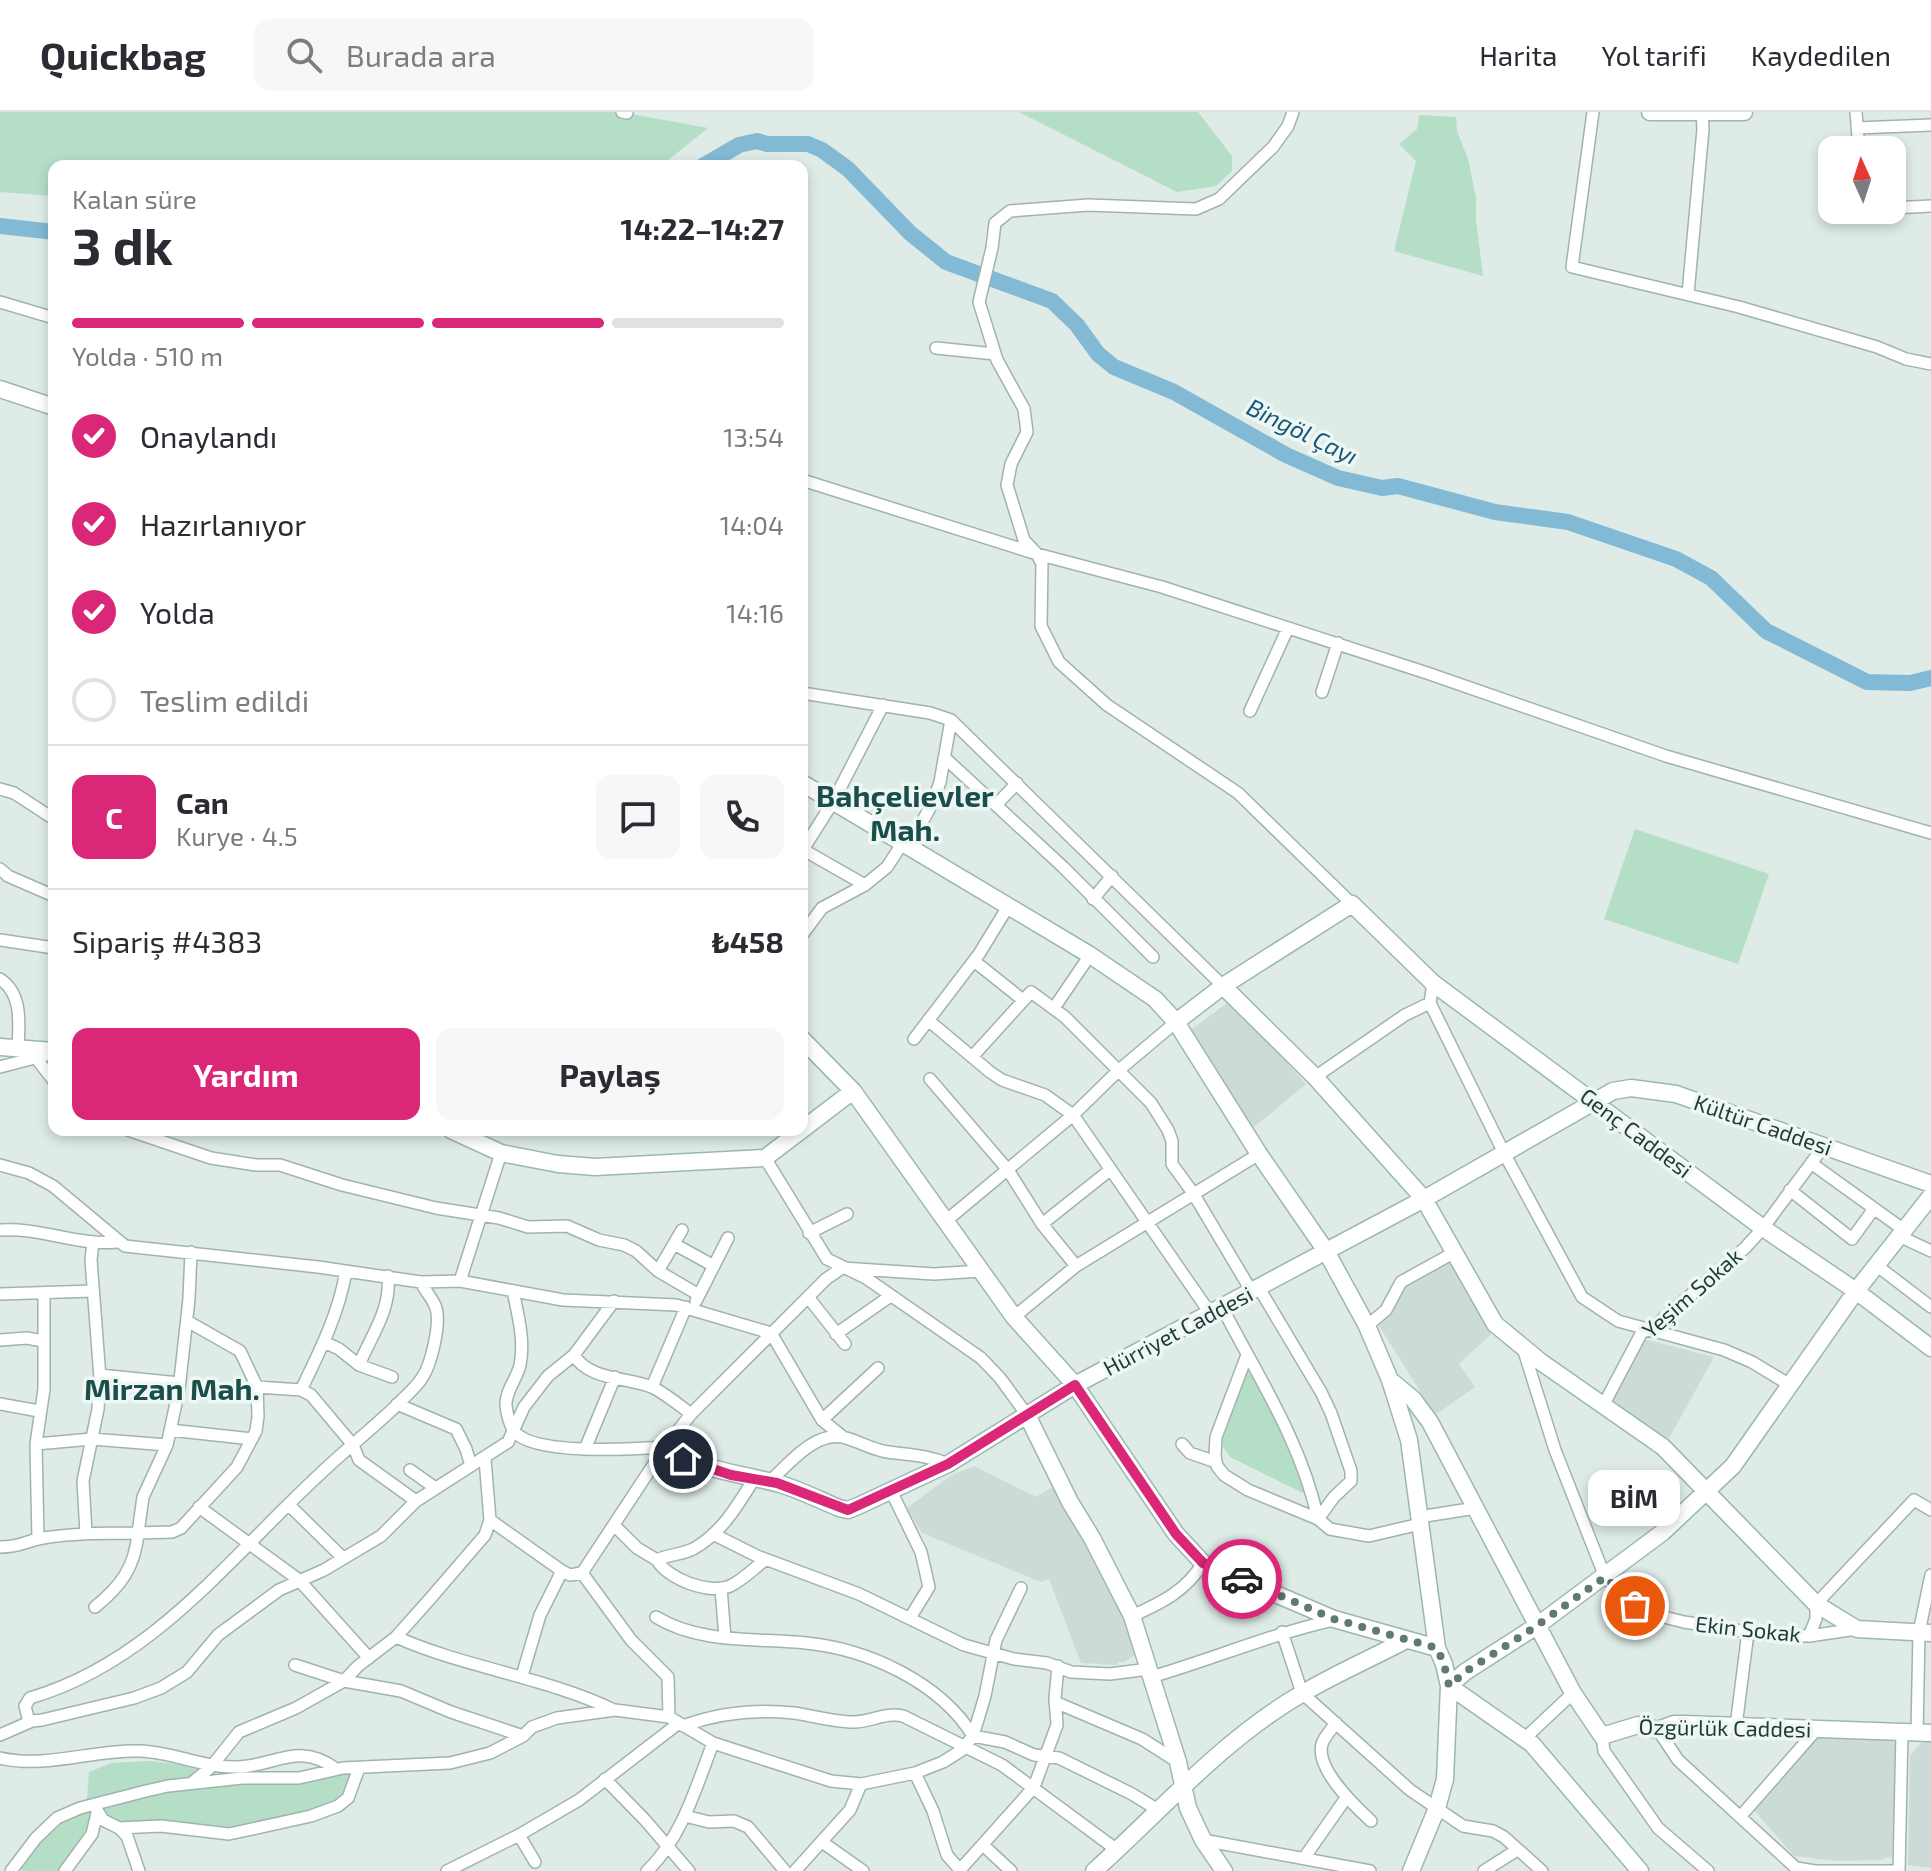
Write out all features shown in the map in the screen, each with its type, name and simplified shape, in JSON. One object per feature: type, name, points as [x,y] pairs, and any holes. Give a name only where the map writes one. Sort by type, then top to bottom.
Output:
[{"type":"street","points":[[947,1220],[1073,1115],[1119,1070],[1176,1022],[1223,986],[1352,904],[1238,793],[1107,705],[1059,662],[1041,626],[1043,580],[1037,554],[1024,540],[1007,485],[1011,464],[1027,432],[1024,409],[995,354],[979,302],[995,223],[1010,211],[1088,205],[1196,209],[1219,199],[1273,147],[1288,126],[1293,112]]},
{"type":"street","points":[[1593,112],[1572,267],[1688,294],[1931,364]]},
{"type":"street","points":[[1650,112],[1744,112]]},
{"type":"street","points":[[1856,112],[1858,136]]},
{"type":"street","points":[[1688,294],[1702,113]]},
{"type":"street","points":[[1857,128],[1931,125]]},
{"type":"street","points":[[1906,207],[1931,206]]},
{"type":"street","points":[[0,302],[48,316]]},
{"type":"street","points":[[936,348],[995,354]]},
{"type":"street","points":[[0,389],[48,405]]},
{"type":"street","points":[[808,482],[1338,643],[1666,756],[1931,833]]},
{"type":"street","points":[[1250,711],[1288,628]]},
{"type":"street","points":[[1322,692],[1338,643]]},
{"type":"street","points":[[808,694],[930,713],[951,720],[1315,1077],[1424,1199],[1495,1324],[1663,1447],[1816,1604],[1857,1629],[1925,1632]]},
{"type":"street","points":[[808,841],[833,802],[883,705]]},
{"type":"street","points":[[808,927],[822,908],[865,885],[887,867],[905,846],[933,802],[951,720]]},
{"type":"street","points":[[945,758],[1153,957]]},
{"type":"street","points":[[996,805],[1017,783]]},
{"type":"street","points":[[808,787],[1009,905],[1155,999],[1176,1022],[1259,1154],[1326,1251],[1367,1326],[1390,1380],[1409,1440],[1437,1648],[1449,1686],[1445,1779],[1437,1808],[1411,1871]]},
{"type":"street","points":[[0,789],[14,793],[48,815]]},
{"type":"street","points":[[808,853],[865,885]]},
{"type":"street","points":[[0,869],[8,876],[48,893]]},
{"type":"street","points":[[1093,899],[1112,876]]},
{"type":"street","name":"Genç Caddesi","points":[[1352,904],[1433,983],[1763,1228],[1856,1291],[1931,1348]]},
{"type":"street","points":[[914,1039],[974,961],[1009,905]]},
{"type":"street","points":[[0,940],[48,947]]},
{"type":"street","points":[[1054,1008],[1090,955]]},
{"type":"street","points":[[974,961],[1023,1000]]},
{"type":"street","points":[[0,979],[8,984],[18,1001],[18,1049]]},
{"type":"street","points":[[1433,983],[1430,1003],[1504,1153],[1582,1297],[1618,1321],[1724,1350],[1752,1362],[1790,1385]]},
{"type":"street","points":[[972,1057],[1031,992],[1054,1008],[1151,1103],[1172,1141],[1172,1164],[1256,1290],[1331,1413],[1351,1471],[1351,1481],[1318,1519]]},
{"type":"street","points":[[1315,1077],[1405,1015],[1430,1003]]},
{"type":"street","points":[[928,1020],[1002,1080],[1045,1095],[1073,1115],[1146,1221],[1216,1310],[1272,1395],[1310,1482],[1318,1519]]},
{"type":"street","points":[[808,1045],[853,1091],[1014,1317],[1075,1385],[1176,1534],[1203,1563],[1334,1619],[1437,1648]]},
{"type":"street","points":[[0,1047],[48,1052]]},
{"type":"street","points":[[0,1067],[48,1054]]},
{"type":"street","points":[[36,1058],[48,1073]]},
{"type":"street","points":[[930,1079],[1008,1170],[1042,1224],[1076,1266]]},
{"type":"street","name":"Kültür Caddesi","points":[[1594,1102],[1613,1091],[1631,1088],[1676,1094],[1931,1184]]},
{"type":"street","points":[[808,1125],[853,1091]]},
{"type":"street","name":"Hürriyet Caddesi","points":[[665,1447],[695,1464],[762,1480],[848,1510],[948,1464],[1075,1385],[1424,1199],[1594,1102]]},
{"type":"street","points":[[146,1136],[211,1158],[256,1165],[280,1165],[342,1185],[479,1217],[499,1218],[528,1227],[567,1226],[636,1251],[658,1271],[699,1295]]},
{"type":"street","points":[[464,1136],[501,1153],[558,1164],[595,1167],[765,1158],[794,1136]]},
{"type":"street","name":"Yeşim Sokak","points":[[1604,1404],[1642,1332],[1650,1330],[1745,1248],[1824,1146]]},
{"type":"street","points":[[460,1281],[501,1153]]},
{"type":"street","points":[[1014,1317],[1076,1266],[1259,1154]]},
{"type":"street","points":[[765,1158],[827,1259],[866,1278],[889,1297],[981,1358],[1027,1415],[1132,1616],[1178,1762],[1188,1808],[1203,1840],[1224,1871]]},
{"type":"street","points":[[1811,1163],[1902,1233],[1931,1251]]},
{"type":"street","points":[[0,1165],[29,1173],[53,1186],[125,1246],[421,1282],[460,1281],[563,1300],[690,1308],[771,1333],[822,1420],[843,1437],[886,1452],[929,1455],[948,1464]]},
{"type":"street","points":[[1042,1224],[1110,1170]]},
{"type":"street","points":[[1790,1190],[1852,1239],[1873,1210]]},
{"type":"street","points":[[1449,1686],[1605,1577],[1663,1532],[1733,1466],[1856,1291],[1931,1196]]},
{"type":"street","points":[[809,1233],[847,1214]]},
{"type":"street","points":[[0,1230],[29,1231],[93,1242],[117,1242]]},
{"type":"street","points":[[658,1271],[682,1230]]},
{"type":"street","points":[[652,1387],[728,1238]]},
{"type":"street","points":[[86,1533],[83,1481],[98,1409],[100,1375],[91,1260],[93,1242]]},
{"type":"street","points":[[674,1244],[714,1266]]},
{"type":"street","points":[[95,1607],[125,1578],[133,1565],[143,1497],[167,1445],[187,1321],[191,1252]]},
{"type":"street","points":[[1367,1326],[1386,1310],[1401,1282],[1455,1252]]},
{"type":"street","points":[[1876,1265],[1931,1307]]},
{"type":"street","points":[[490,1520],[562,1571],[570,1575],[582,1573],[665,1447],[691,1414],[826,1279],[842,1268],[934,1274],[981,1271]]},
{"type":"street","points":[[301,1390],[342,1298],[346,1271]]},
{"type":"street","points":[[359,1365],[385,1312],[388,1276]]},
{"type":"street","points":[[32,1721],[25,1706],[30,1698],[82,1680],[127,1654],[160,1627],[424,1377],[433,1347],[437,1310],[421,1282]]},
{"type":"street","points":[[0,1294],[93,1291]]},
{"type":"street","points":[[513,1291],[522,1351],[520,1368],[506,1402],[513,1430],[521,1437],[541,1443],[585,1449],[603,1451],[665,1447]]},
{"type":"street","points":[[38,1539],[36,1444],[44,1389],[44,1293]]},
{"type":"street","points":[[808,1297],[845,1344]]},
{"type":"street","points":[[836,1334],[889,1297]]},
{"type":"street","points":[[0,1735],[32,1721],[134,1698],[161,1688],[187,1672],[218,1635],[279,1590],[324,1570],[381,1536],[434,1487],[485,1459],[508,1442],[524,1407],[548,1376],[574,1355],[614,1301]]},
{"type":"street","points":[[0,1547],[18,1547],[38,1539],[86,1533],[172,1532],[181,1528],[237,1467],[256,1431],[257,1387],[240,1351],[187,1321]]},
{"type":"street","points":[[0,1340],[43,1341]]},
{"type":"street","points":[[324,1342],[359,1365],[392,1377]]},
{"type":"street","points":[[1522,1346],[1555,1450],[1605,1577]]},
{"type":"street","points":[[574,1355],[580,1365],[652,1387],[691,1414]]},
{"type":"street","points":[[1247,1355],[1216,1437],[1216,1462],[1224,1475],[1248,1490],[1318,1519],[1330,1529],[1369,1536],[1476,1508]]},
{"type":"street","points":[[822,1420],[878,1368]]},
{"type":"street","points":[[100,1375],[179,1383]]},
{"type":"street","points":[[585,1449],[615,1377]]},
{"type":"street","points":[[1390,1380],[1413,1399],[1430,1422],[1573,1693],[1602,1736],[1604,1751],[1658,1828],[1708,1871]]},
{"type":"street","points":[[257,1387],[301,1390],[311,1395],[353,1445],[359,1460],[416,1501]]},
{"type":"street","points":[[0,1404],[39,1411]]},
{"type":"street","points":[[397,1404],[456,1429],[471,1466]]},
{"type":"street","points":[[170,1430],[252,1439]]},
{"type":"street","points":[[657,1560],[693,1549],[713,1534],[762,1480],[822,1439],[843,1437]]},
{"type":"street","points":[[36,1444],[92,1439],[167,1445]]},
{"type":"street","points":[[1182,1444],[1190,1453],[1216,1462]]},
{"type":"street","points":[[190,1783],[211,1767],[239,1732],[306,1704],[344,1681],[396,1637],[485,1535],[490,1520],[485,1459]]},
{"type":"street","points":[[410,1470],[434,1487]]},
{"type":"street","points":[[891,1491],[921,1552],[929,1587],[910,1618]]},
{"type":"street","points":[[1809,1636],[1816,1619],[1816,1604],[1914,1500],[1931,1510]]},
{"type":"street","points":[[289,1505],[343,1558]]},
{"type":"street","points":[[199,1507],[299,1580],[369,1658]]},
{"type":"street","points":[[615,1526],[637,1548],[686,1583],[721,1588],[741,1579],[765,1560]]},
{"type":"street","points":[[713,1534],[765,1560],[859,1594],[964,1645],[1014,1659],[1058,1666],[1071,1672],[1150,1673],[1207,1660],[1282,1632],[1334,1619]]},
{"type":"street","points":[[1132,1616],[1177,1592],[1192,1580],[1203,1563]]},
{"type":"street","points":[[522,1676],[540,1615],[562,1571]]},
{"type":"street","points":[[582,1573],[631,1640],[668,1677],[677,1722],[713,1743],[819,1778],[861,1784],[915,1773],[943,1762],[964,1747],[973,1736],[985,1696],[993,1651],[1021,1588]]},
{"type":"street","points":[[1658,1730],[1678,1760],[1796,1868],[1898,1871],[1917,1733],[1931,1575]]},
{"type":"street","name":"Ekin Sokak","points":[[1605,1577],[1635,1606],[1656,1615],[1748,1632],[1809,1636],[1857,1629]]},
{"type":"street","points":[[721,1588],[725,1638]]},
{"type":"street","points":[[656,1617],[688,1631],[725,1638],[845,1649],[898,1672],[926,1689],[951,1710],[973,1736],[1005,1742],[1034,1755],[1059,1758],[1158,1810]]},
{"type":"street","points":[[1282,1632],[1302,1693],[1410,1790],[1467,1828],[1493,1831],[1504,1837],[1542,1871]]},
{"type":"street","points":[[1736,1726],[1748,1632]]},
{"type":"street","points":[[396,1637],[469,1664],[522,1676],[591,1698],[615,1710],[677,1722],[751,1712],[794,1713],[855,1722],[892,1713],[1002,1765],[1117,1850]]},
{"type":"street","points":[[1094,1871],[1184,1784],[1236,1741],[1302,1693],[1406,1640]]},
{"type":"street","points":[[295,1665],[344,1681],[401,1691],[523,1736]]},
{"type":"street","points":[[915,1773],[933,1811],[947,1855],[960,1870],[1034,1787],[1057,1725],[1058,1666]]},
{"type":"street","points":[[1449,1686],[1532,1744],[1640,1871]]},
{"type":"street","points":[[1524,1739],[1573,1693]]},
{"type":"street","points":[[1055,1702],[1142,1739],[1178,1762]]},
{"type":"street","points":[[11,1871],[36,1838],[57,1818],[96,1809],[146,1791],[242,1778],[299,1778],[336,1769],[450,1763],[490,1753],[523,1736],[532,1727],[557,1718],[615,1710]]},
{"type":"street","points":[[447,1871],[519,1835],[579,1800],[677,1722]]},
{"type":"street","points":[[1336,1723],[1322,1741],[1323,1762],[1346,1798],[1371,1821]]},
{"type":"street","name":"Özgürlük Caddesi","points":[[1602,1736],[1638,1725],[1658,1730],[1674,1724],[1917,1733]]},
{"type":"street","points":[[1740,1817],[1817,1729]]},
{"type":"street","points":[[647,1871],[667,1849],[685,1816],[713,1743]]},
{"type":"street","points":[[0,1758],[73,1759],[113,1752],[145,1751],[182,1757],[211,1767],[248,1766],[293,1755],[324,1760],[336,1769]]},
{"type":"street","points":[[96,1809],[111,1826],[119,1828],[161,1826],[229,1834],[298,1820],[338,1806],[348,1798],[359,1768]]},
{"type":"street","points":[[605,1779],[689,1871]]},
{"type":"street","points":[[795,1871],[850,1810],[861,1784]]},
{"type":"street","points":[[1304,1858],[1346,1798]]},
{"type":"street","points":[[65,1871],[92,1834],[96,1809]]},
{"type":"street","points":[[685,1816],[709,1822],[734,1821],[748,1827],[785,1871]]},
{"type":"street","points":[[119,1828],[127,1836],[139,1871]]},
{"type":"street","points":[[519,1835],[535,1862]]},
{"type":"street","points":[[1203,1840],[1370,1871]]},
{"type":"street","points":[[822,1842],[863,1871]]},
{"type":"street","points":[[983,1845],[1011,1871]]},
{"type":"street","points":[[1484,1871],[1517,1850]]},
{"type":"shaded area","points":[[1231,1000],[1306,1084],[1253,1128],[1188,1032]]},
{"type":"shaded area","points":[[1454,1259],[1491,1334],[1459,1364],[1475,1387],[1435,1415],[1378,1324],[1396,1306],[1405,1286]]},
{"type":"shaded area","points":[[1643,1341],[1714,1357],[1667,1442],[1614,1407],[1613,1399]]},
{"type":"shaded area","points":[[974,1466],[1036,1497],[1053,1487],[1125,1613],[1137,1654],[1124,1662],[1117,1662],[1118,1665],[1081,1663],[1049,1579],[1041,1582],[922,1533],[907,1508],[950,1476]]},
{"type":"shaded area","points":[[1818,1733],[1892,1738],[1897,1747],[1892,1856],[1881,1860],[1837,1861],[1794,1856],[1753,1809]]},
{"type":"shaded area","points":[[1924,1739],[1931,1740],[1931,1868],[1908,1865],[1910,1756]]},
{"type":"green space","points":[[0,112],[620,112],[708,128],[668,160],[48,160],[48,196],[0,192]]},
{"type":"green space","points":[[1019,112],[1198,112],[1232,156],[1232,171],[1216,186],[1177,192]]},
{"type":"green space","points":[[1419,115],[1456,117],[1476,198],[1483,276],[1394,251],[1416,161],[1399,144],[1417,129]]},
{"type":"green space","points":[[1635,829],[1769,874],[1738,964],[1604,919]]},
{"type":"green space","points":[[1248,1371],[1276,1412],[1305,1494],[1230,1457],[1223,1447],[1223,1438]]},
{"type":"green space","points":[[147,1761],[202,1766],[201,1772],[161,1788],[87,1800],[89,1772],[111,1763]]},
{"type":"green space","points":[[352,1773],[346,1791],[339,1800],[302,1814],[235,1828],[219,1829],[172,1822],[124,1823],[108,1817],[103,1810],[107,1806],[167,1789]]},
{"type":"green space","points":[[88,1812],[95,1816],[60,1871],[23,1871],[19,1867],[58,1826]]},
{"type":"waterway","name":"Bingöl Çayı","points":[[713,160],[739,145],[757,141],[767,144],[808,144],[848,169],[910,233],[946,262],[1052,301],[1077,325],[1098,354],[1114,367],[1174,392],[1286,455],[1338,478],[1382,488],[1398,486],[1495,512],[1568,522],[1676,559],[1711,578],[1766,631],[1867,682],[1910,683],[1931,678]]},
{"type":"waterway","name":"Bingöl Çayı","points":[[0,226],[48,231]]},
{"type":"way so far","points":[[1242,1579],[1334,1619],[1437,1648],[1449,1686],[1605,1577],[1635,1606]]},
{"type":"place","name":"BİM","points":[[1635,1606]]},
{"type":"district","name":"Bahçelievler Mah.","points":[[905,814]]},
{"type":"district","name":"Mirzan Mah.","points":[[172,1390]]},
{"type":"route","points":[[683,1459],[731,1475],[777,1483],[848,1510],[948,1464],[1075,1385],[1176,1534],[1203,1563],[1242,1579]]}]
